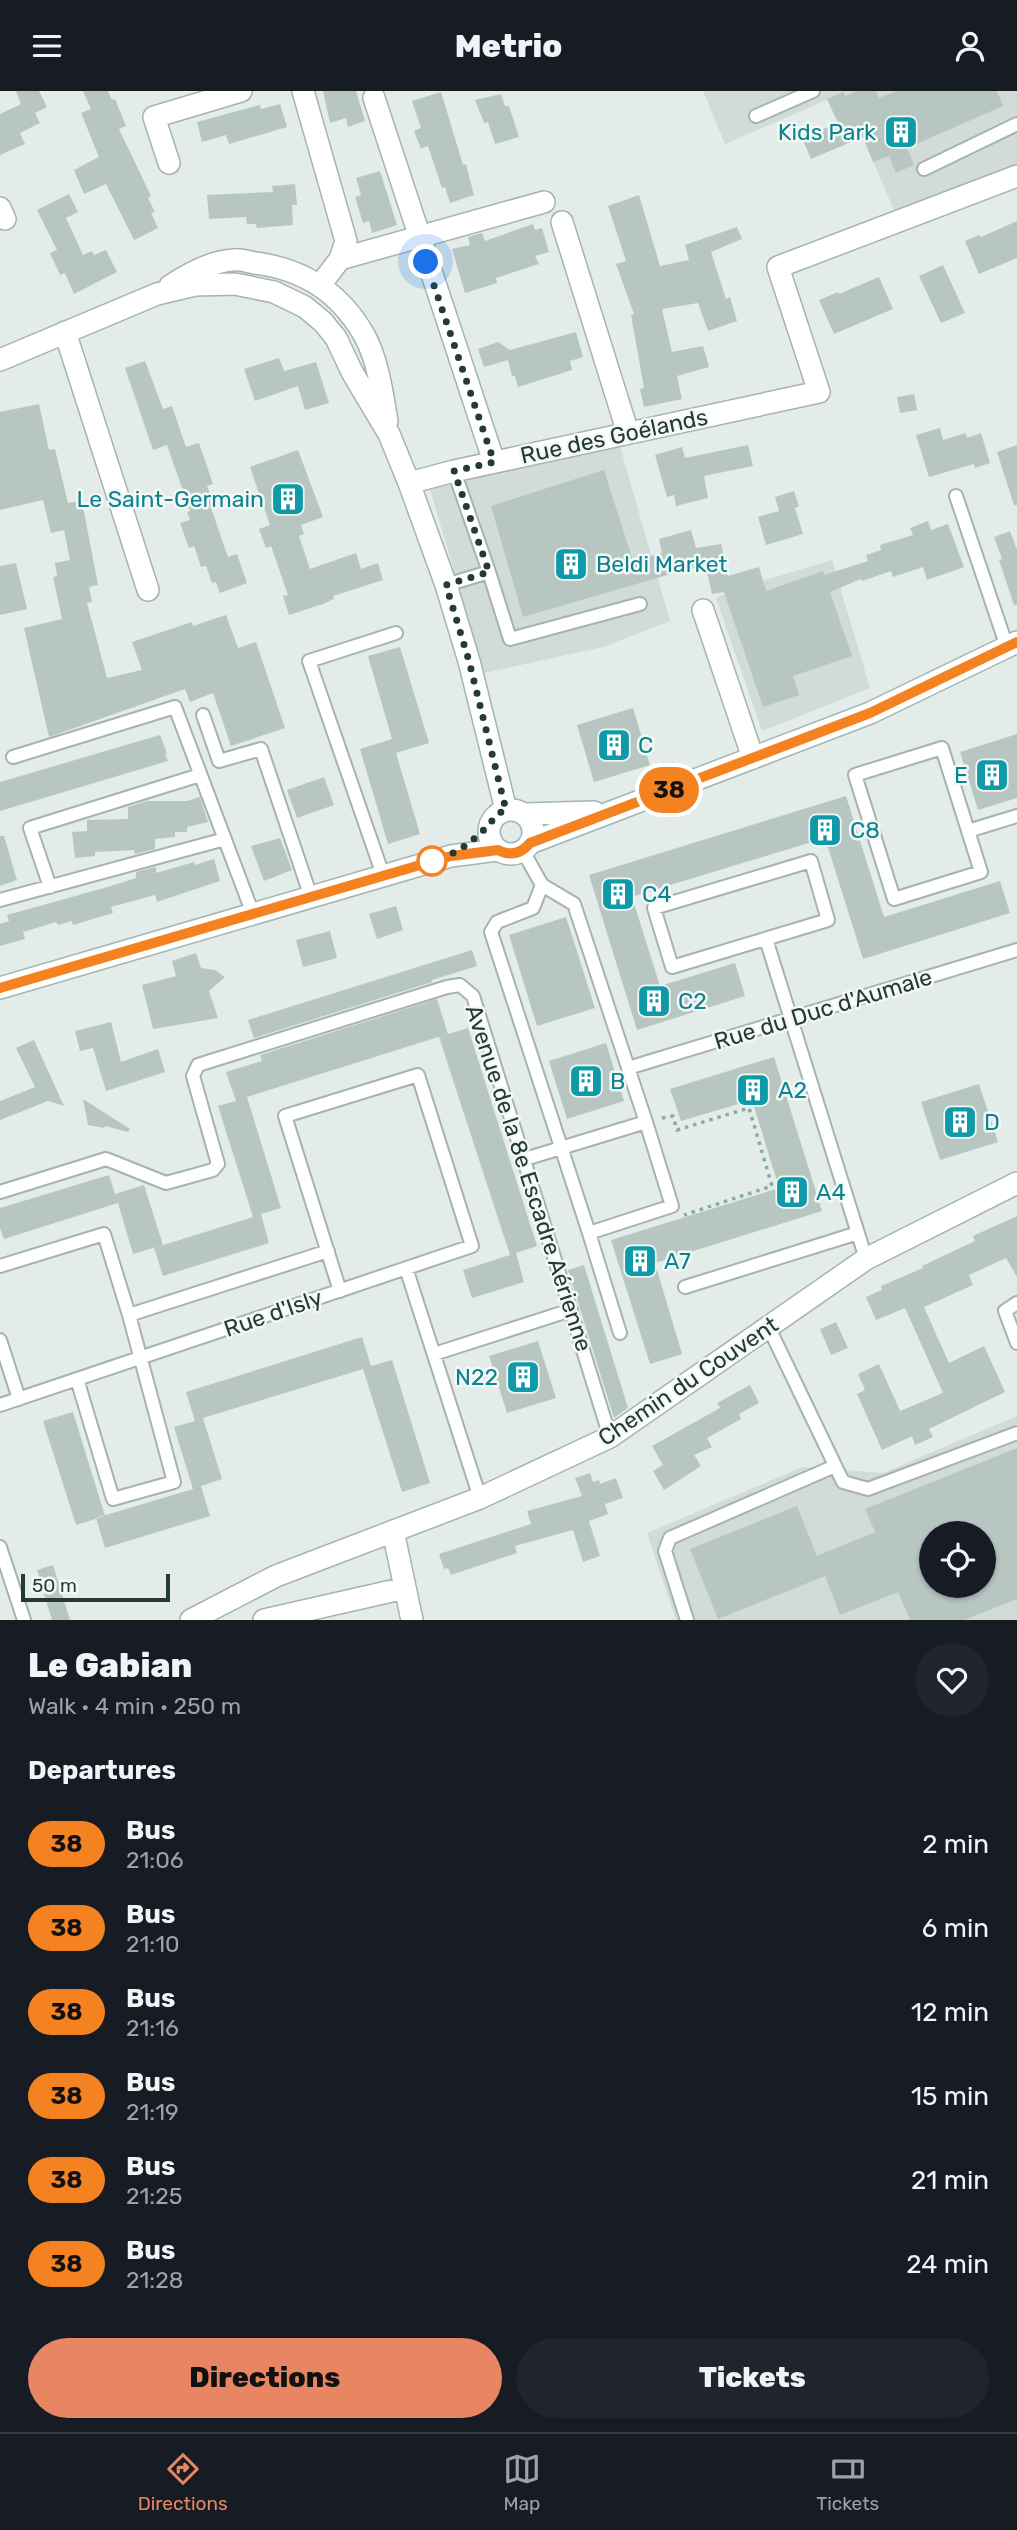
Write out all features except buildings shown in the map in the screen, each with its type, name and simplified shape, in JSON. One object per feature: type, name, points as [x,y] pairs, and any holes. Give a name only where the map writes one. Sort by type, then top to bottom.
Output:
[{"type":"street","points":[[169,163],[154,117],[241,91]]},
{"type":"street","points":[[303,91],[346,241],[340,258],[321,284]]},
{"type":"street","points":[[373,98],[494,462]]},
{"type":"street","name":"Rue des Goélands","points":[[409,483],[819,392],[778,267],[1017,176]]},
{"type":"street","points":[[340,258],[544,202]]},
{"type":"street","points":[[562,222],[628,433]]},
{"type":"street","points":[[157,294],[194,270],[234,260],[281,266],[321,284],[343,306],[364,334],[379,375],[389,434]]},
{"type":"street","points":[[0,360],[157,294],[195,285],[235,284],[274,292],[304,307],[323,322],[336,338],[352,372],[389,434],[409,483],[446,585],[516,812],[533,828],[526,847]]},
{"type":"street","points":[[65,332],[148,590]]},
{"type":"street","points":[[703,610],[753,758]]},
{"type":"street","points":[[0,988],[451,856],[498,850],[510,854],[870,713],[1012,644]]},
{"type":"street","points":[[451,856],[493,818],[516,812],[614,812]]},
{"type":"street","points":[[489,824],[489,838],[498,850]]},
{"type":"street","name":"Chemin du Couvent","points":[[191,1620],[276,1576],[480,1498],[610,1437],[866,1259],[1017,1183]]},
{"type":"street","points":[[393,1531],[412,1620]]},
{"type":"street","points":[[264,1620],[405,1588]]},
{"type":"lane","points":[[756,115],[813,91]]},
{"type":"lane","points":[[924,169],[1017,124]]},
{"type":"lane","points":[[304,307],[321,284]]},
{"type":"lane","points":[[454,471],[510,639],[640,604]]},
{"type":"lane","points":[[956,496],[1012,644]]},
{"type":"lane","points":[[446,585],[489,572]]},
{"type":"lane","points":[[383,875],[309,661],[396,633]]},
{"type":"lane","points":[[13,757],[175,707],[253,915]]},
{"type":"lane","points":[[203,715],[219,761],[261,749],[311,897]]},
{"type":"lane","points":[[942,748],[968,831],[981,872],[894,899],[855,775],[942,748]]},
{"type":"lane","points":[[50,887],[30,828],[200,775]]},
{"type":"lane","points":[[968,831],[1017,816]]},
{"type":"lane","points":[[0,900],[225,839]]},
{"type":"lane","points":[[526,847],[542,885],[574,904],[672,1206],[589,1233]]},
{"type":"lane","points":[[811,861],[828,920],[766,939],[672,967],[654,908],[811,861]]},
{"type":"lane","points":[[542,885],[533,908],[497,922],[491,932],[620,1333]]},
{"type":"lane","points":[[766,939],[866,1259]]},
{"type":"lane","name":"Rue du Duc d'Aumale","points":[[628,1068],[1017,950]]},
{"type":"lane","name":"Avenue de la 8e Escadre Aérienne","points":[[0,1192],[106,1159],[166,1183],[214,1170],[218,1164],[193,1076],[198,1065],[460,985],[473,996],[610,1437]]},
{"type":"lane","name":"Rue d'Isly","points":[[0,1405],[472,1246],[418,1075],[285,1116],[328,1251]]},
{"type":"lane","points":[[525,1159],[646,1122]]},
{"type":"lane","points":[[685,1287],[858,1233]]},
{"type":"lane","points":[[0,1266],[104,1234],[141,1357],[174,1482],[113,1499],[76,1379]]},
{"type":"lane","points":[[129,1315],[328,1251],[340,1291]]},
{"type":"lane","points":[[406,1268],[480,1498]]},
{"type":"lane","points":[[1017,1303],[1005,1311],[1017,1343]]},
{"type":"lane","points":[[434,1354],[572,1310]]},
{"type":"lane","points":[[769,1328],[843,1482],[868,1489],[1017,1433]]},
{"type":"lane","points":[[0,1340],[19,1399]]},
{"type":"lane","points":[[687,1620],[665,1551],[670,1538],[835,1466]]},
{"type":"lane","points":[[0,1547],[24,1620]]},
{"type":"path","points":[[646,1122],[673,1116],[677,1130],[749,1108],[772,1187],[682,1215]]},
{"type":"shaded area","points":[[703,91],[1017,91],[1017,165],[897,217],[851,111],[827,100],[725,144]]},
{"type":"shaded area","points":[[619,443],[670,621],[603,647],[484,673],[429,486]]},
{"type":"shaded area","points":[[832,560],[870,688],[762,731],[716,598],[735,589]]},
{"type":"shaded area","points":[[1017,1416],[1017,1620],[676,1620],[647,1533],[803,1467],[883,1473]]},
{"type":"bus line","name":"38","points":[[0,988],[451,856],[498,850],[510,854],[523,851],[530,843],[870,713],[1017,642]]},
{"type":"place","name":"Kids Park","points":[[901,132]]},
{"type":"place","name":"Le Saint-Germain","points":[[288,499]]},
{"type":"place","name":"Beldi Market","points":[[571,564]]},
{"type":"place","name":"C","points":[[614,745]]},
{"type":"place","name":"E","points":[[992,775]]},
{"type":"place","name":"C8","points":[[825,830]]},
{"type":"place","name":"C4","points":[[618,894]]},
{"type":"place","name":"C2","points":[[654,1001]]},
{"type":"place","name":"B","points":[[586,1081]]},
{"type":"place","name":"A2","points":[[753,1090]]},
{"type":"place","name":"D","points":[[960,1122]]},
{"type":"place","name":"A4","points":[[792,1192]]},
{"type":"place","name":"A7","points":[[640,1261]]},
{"type":"place","name":"N22","points":[[523,1377]]},
{"type":"route","points":[[426,262],[494,462],[454,471],[489,572],[446,585],[469,661],[506,810],[493,818],[451,856],[432,861]]}]
